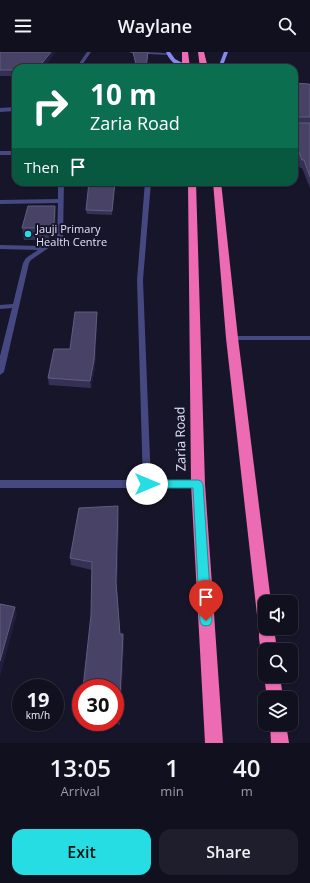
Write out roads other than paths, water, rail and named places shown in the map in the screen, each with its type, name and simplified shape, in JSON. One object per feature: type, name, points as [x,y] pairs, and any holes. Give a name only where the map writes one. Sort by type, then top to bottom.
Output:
[{"type":"highway","points":[[185,52],[186,64]]},
{"type":"highway","points":[[201,52],[203,64]]},
{"type":"highway","name":"Zaria Road","points":[[192,186],[198,484],[214,743]]},
{"type":"highway","points":[[217,186],[232,338],[263,595]]},
{"type":"highway","points":[[279,731],[280,743]]},
{"type":"main road","points":[[222,64],[226,52]]},
{"type":"main road","points":[[168,53],[175,62],[179,64]]},
{"type":"street","points":[[81,64],[89,52]]},
{"type":"street","points":[[131,52],[168,53]]},
{"type":"street","points":[[0,110],[12,109]]},
{"type":"street","points":[[0,153],[12,153]]},
{"type":"street","points":[[0,372],[26,262],[28,259],[60,238],[61,186]]},
{"type":"street","points":[[147,484],[140,280],[148,186]]},
{"type":"street","points":[[0,202],[60,201]]},
{"type":"street","points":[[0,248],[46,248]]},
{"type":"street","points":[[0,307],[15,306]]},
{"type":"street","points":[[232,338],[310,338]]},
{"type":"street","points":[[0,484],[198,484]]},
{"type":"place","name":"Jauji Primary Health Centre","points":[[28,234]]}]
